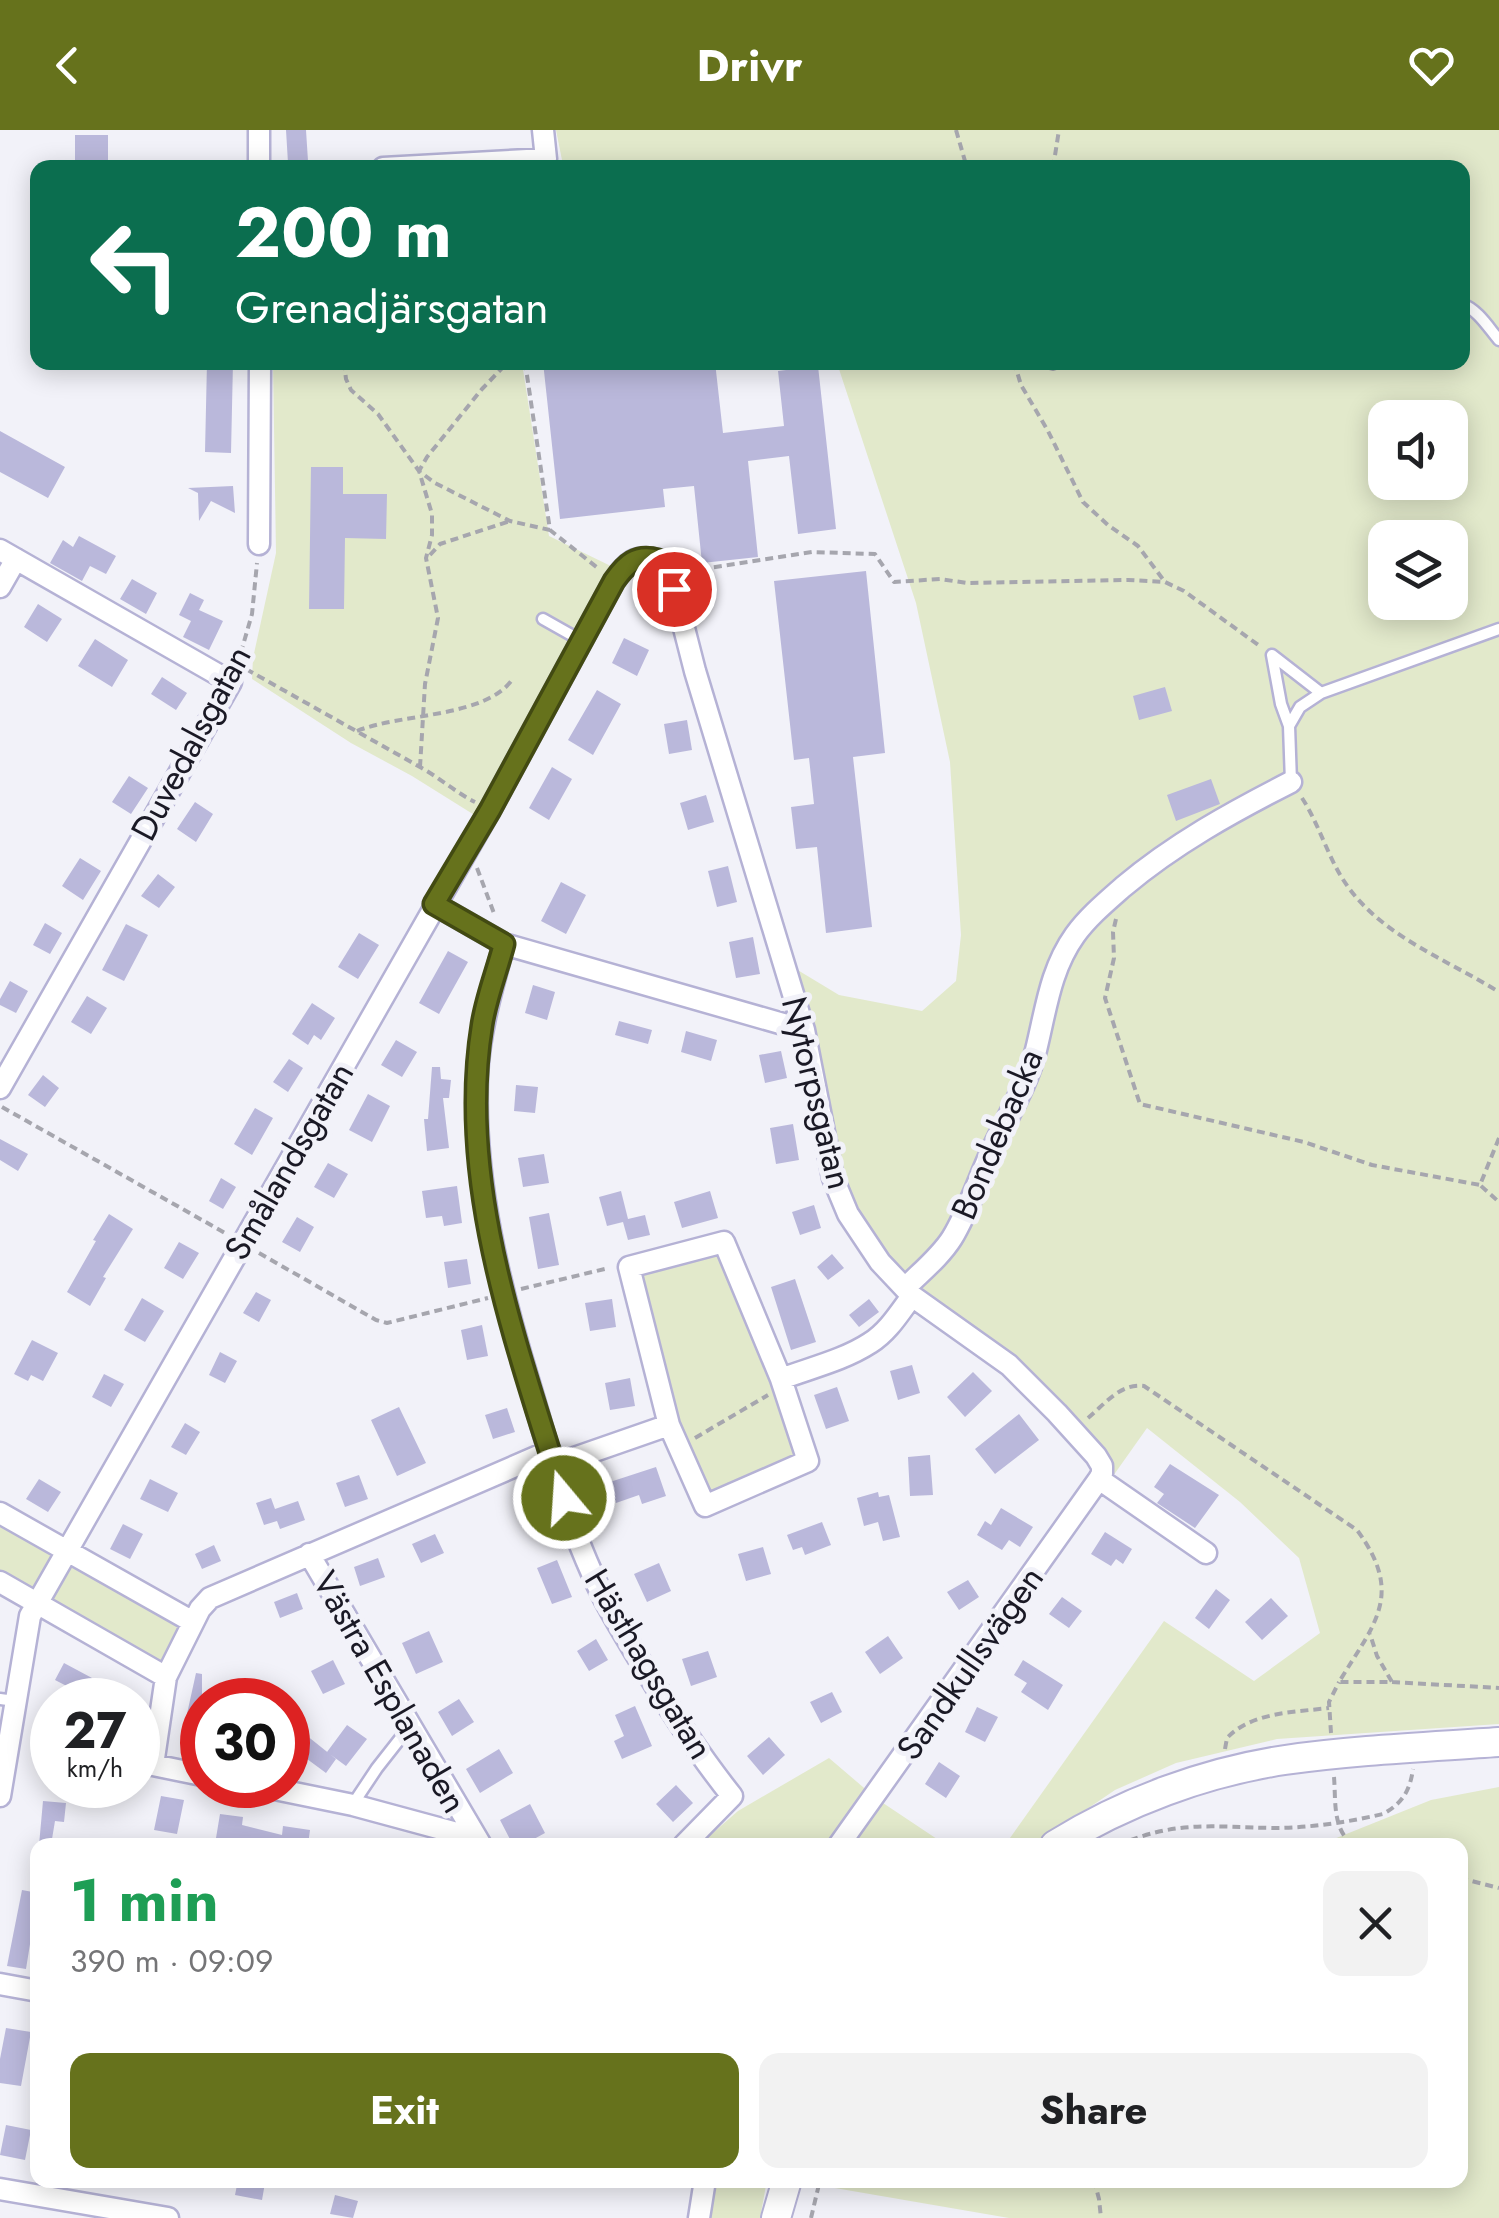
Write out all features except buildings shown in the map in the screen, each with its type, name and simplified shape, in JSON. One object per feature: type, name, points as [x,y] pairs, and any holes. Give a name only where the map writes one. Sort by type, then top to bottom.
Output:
[{"type":"street","points":[[259,130],[259,160]]},
{"type":"street","points":[[542,130],[546,160]]},
{"type":"street","points":[[258,544],[260,370]]},
{"type":"street","points":[[0,587],[8,555],[234,673]]},
{"type":"street","name":"Smålandsgatan","points":[[0,1796],[8,1700],[30,1616],[490,810],[614,581],[626,565],[645,557]]},
{"type":"street","name":"Nytorpsgatan","points":[[645,557],[658,560],[674,589],[804,1030],[834,1178],[848,1214],[880,1262],[908,1292],[1009,1365],[1074,1432],[1102,1466],[1099,1480]]},
{"type":"street","name":"Duvedalsgatan","points":[[0,1088],[234,673]]},
{"type":"street","name":"Bondebacka","points":[[783,1383],[872,1342],[888,1327],[908,1292],[951,1240],[996,1140],[1023,1092],[1057,966],[1074,936],[1142,871],[1192,836],[1291,782]]},
{"type":"street","points":[[434,904],[504,944],[804,1030]]},
{"type":"street","name":"Hästhagsgatan","points":[[504,944],[482,1023],[477,1076],[477,1122],[486,1213],[504,1294],[575,1532],[591,1572],[679,1724],[732,1796],[691,1838]]},
{"type":"street","points":[[724,1242],[783,1383],[808,1461],[705,1506],[669,1425],[629,1267],[724,1242]]},
{"type":"street","points":[[309,1554],[552,1458],[669,1425]]},
{"type":"street","points":[[1099,1480],[1206,1552]]},
{"type":"street","name":"Sandkullsvägen","points":[[845,1838],[1099,1480]]},
{"type":"street","points":[[0,1513],[193,1622]]},
{"type":"street","name":"Västra Esplanaden","points":[[180,1770],[153,1764],[166,1677],[200,1608],[210,1598],[309,1554],[476,1838]]},
{"type":"street","points":[[0,1582],[166,1677]]},
{"type":"street","points":[[1068,1838],[1178,1786],[1250,1766],[1321,1756],[1499,1742]]},
{"type":"street","points":[[310,1796],[468,1838]]},
{"type":"street","points":[[0,1984],[30,1990]]},
{"type":"street","points":[[699,2218],[705,2188]]},
{"type":"street","points":[[776,2218],[785,2188]]},
{"type":"street","points":[[0,2189],[168,2218]]},
{"type":"lane","points":[[1470,309],[1499,340]]},
{"type":"lane","points":[[544,619],[582,641]]},
{"type":"lane","points":[[1289,726],[1300,707],[1321,693],[1499,629]]},
{"type":"lane","points":[[1272,656],[1321,693]]},
{"type":"lane","points":[[1272,656],[1289,726],[1291,782]]},
{"type":"lane","points":[[352,1805],[410,1726]]},
{"type":"path","points":[[956,130],[965,160]]},
{"type":"path","points":[[1054,160],[1059,130]]},
{"type":"path","points":[[345,370],[351,390],[378,414],[419,471],[510,521],[550,530],[614,581]]},
{"type":"path","points":[[420,766],[425,684],[438,618],[426,558],[432,514],[419,471],[426,457],[500,370]]},
{"type":"path","points":[[526,370],[550,530]]},
{"type":"path","points":[[1016,370],[1083,502],[1138,546],[1164,582]]},
{"type":"path","points":[[426,558],[440,544],[510,521]]},
{"type":"path","name":"Duvedalsgatan","points":[[234,673],[252,614],[258,544]]},
{"type":"path","points":[[674,589],[703,569],[812,552],[876,554],[894,582],[924,578],[967,583],[1164,582],[1184,590],[1272,656]]},
{"type":"path","points":[[234,673],[358,730],[446,782],[451,790],[490,810]]},
{"type":"path","points":[[358,730],[491,699],[512,680]]},
{"type":"path","points":[[1291,782],[1343,879],[1366,907],[1408,940],[1499,992]]},
{"type":"path","points":[[463,855],[476,865],[504,944]]},
{"type":"path","points":[[1117,912],[1106,998],[1140,1104],[1304,1142],[1372,1165],[1480,1184],[1499,1202]]},
{"type":"path","points":[[0,1105],[387,1323],[618,1266],[629,1267]]},
{"type":"path","points":[[1480,1184],[1499,1138]]},
{"type":"path","points":[[676,1446],[704,1434],[783,1383]]},
{"type":"path","points":[[1074,1432],[1120,1390],[1138,1385],[1152,1390],[1356,1530],[1378,1568],[1382,1598],[1370,1634],[1332,1694],[1332,1743]]},
{"type":"path","points":[[1370,1634],[1392,1682]]},
{"type":"path","points":[[1339,1682],[1499,1688]]},
{"type":"path","points":[[1226,1753],[1227,1738],[1242,1726],[1280,1714],[1329,1708]]},
{"type":"path","points":[[1333,1767],[1337,1822],[1344,1838]]},
{"type":"path","points":[[1135,1838],[1169,1828],[1200,1825],[1274,1828],[1383,1814],[1407,1793],[1413,1769]]},
{"type":"path","points":[[1468,1880],[1499,1888]]},
{"type":"path","points":[[811,2218],[818,2188]]},
{"type":"path","points":[[1096,2188],[1101,2218]]},
{"type":"green space","points":[[556,130],[1499,130],[1499,1724],[1277,1739],[1176,1763],[1115,1790],[1044,1838],[1010,1838],[1164,1621],[1254,1681],[1320,1633],[1299,1558],[1240,1502],[1147,1428],[1101,1493],[1092,1458],[991,1360],[908,1307],[873,1269],[839,1209],[786,963],[839,995],[922,1011],[956,981],[961,935],[950,762],[916,603],[839,370],[1470,370],[1470,160],[562,160]]},
{"type":"green space","points":[[273,370],[523,370],[549,536],[617,569],[484,821],[252,679],[276,553]]},
{"type":"green space","points":[[721,1256],[805,1463],[707,1504],[671,1434],[629,1269]]},
{"type":"green space","points":[[0,1518],[192,1626],[168,1679],[0,1587]]},
{"type":"green space","points":[[829,1758],[877,1799],[936,1838],[707,1838],[738,1811]]},
{"type":"green space","points":[[1499,1787],[1499,2218],[1009,2218],[835,2188],[1468,2188],[1468,1838],[1336,1838],[1431,1800]]},
{"type":"green space","points":[[702,2188],[766,2188],[760,2218],[697,2218]]},
{"type":"route","points":[[564,1498],[504,1294],[480,1167],[477,1076],[482,1023],[504,944],[434,904],[626,565],[645,557],[658,560],[674,589]]}]
